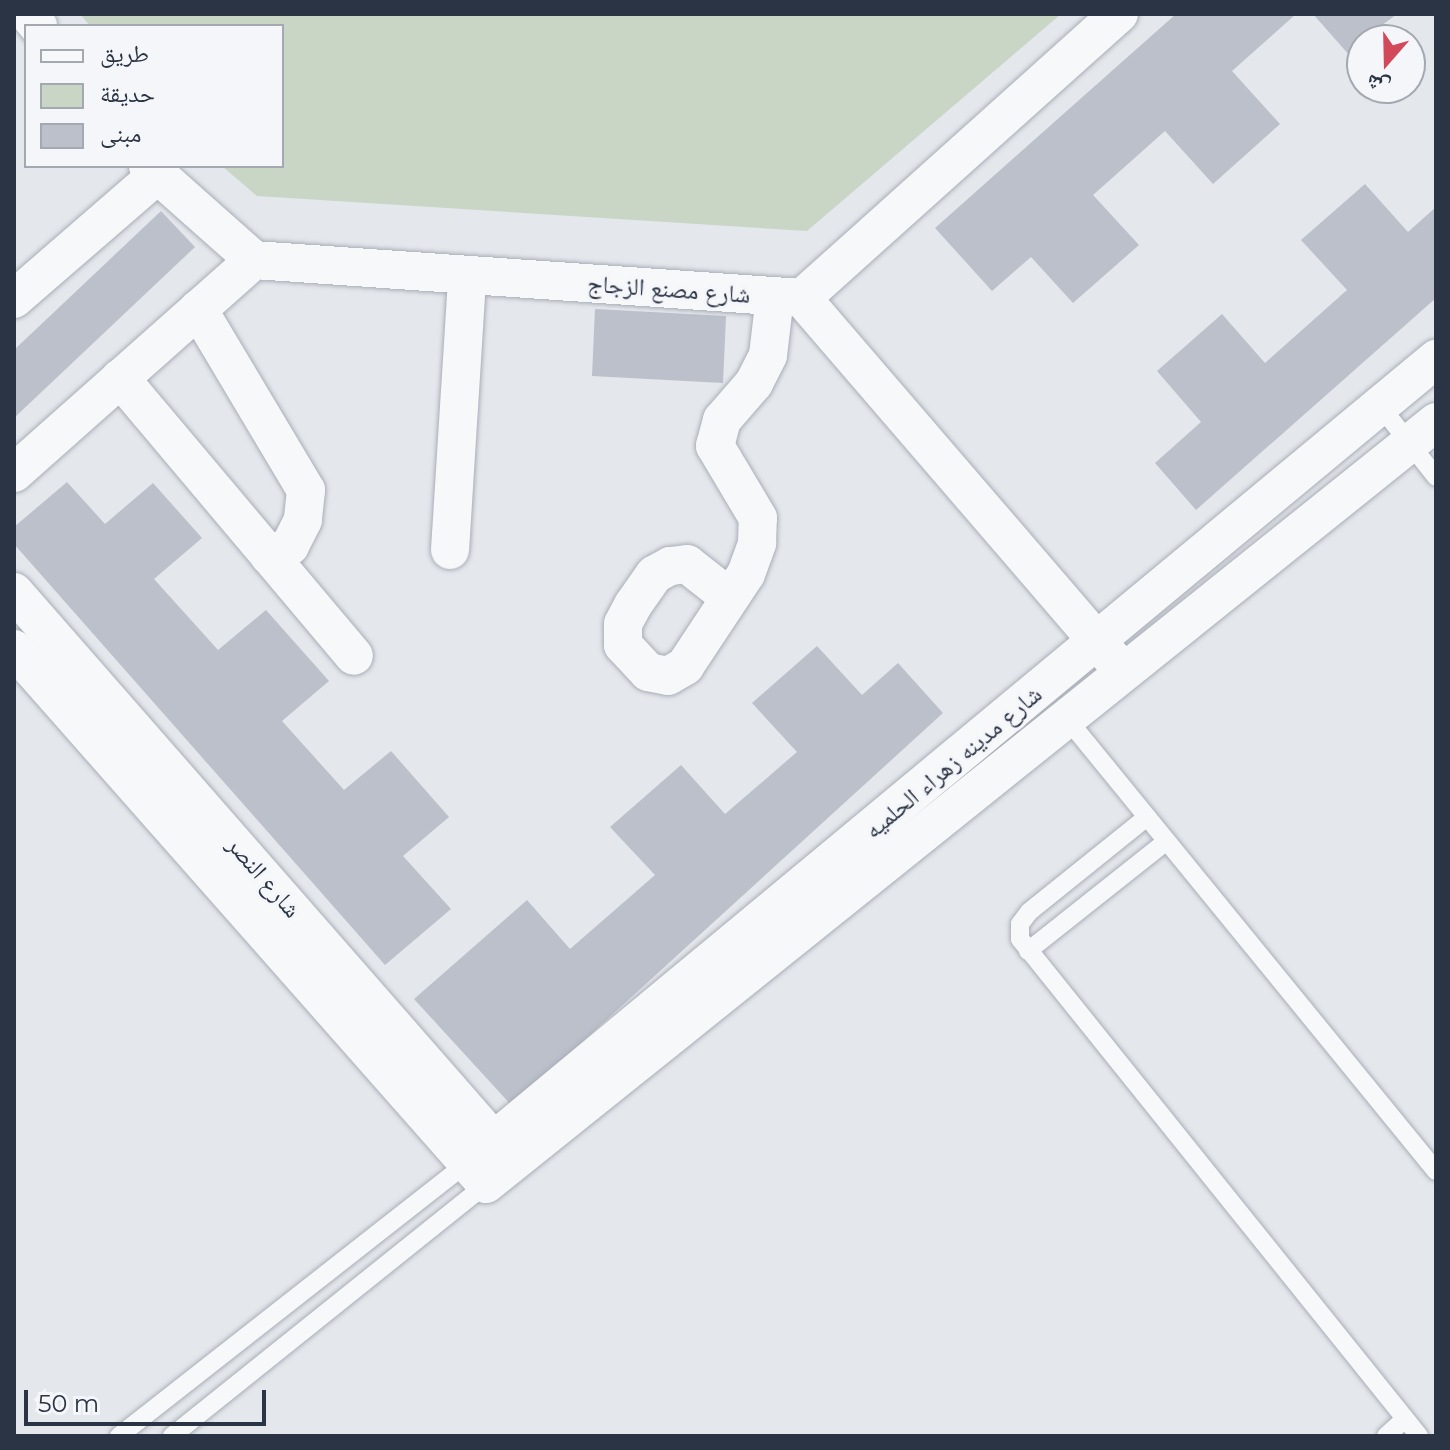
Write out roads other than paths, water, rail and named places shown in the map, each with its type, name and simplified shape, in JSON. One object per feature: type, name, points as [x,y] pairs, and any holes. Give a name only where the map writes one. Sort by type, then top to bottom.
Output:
[{"type":"street","points":[[729,597],[753,553],[758,518],[715,446],[722,420],[754,383],[768,355],[789,297],[1119,14]]},
{"type":"street","points":[[14,299],[152,171],[254,260],[14,473]]},
{"type":"street","name":"شارع مصنع الزجاج","points":[[254,260],[789,297]]},
{"type":"street","points":[[450,550],[467,276]]},
{"type":"street","points":[[789,297],[1126,673]]},
{"type":"street","points":[[198,309],[306,490],[303,520],[290,546],[269,556]]},
{"type":"street","name":"شارع مدينه زهراء الحلميه","points":[[490,1162],[1098,642],[1436,359]]},
{"type":"street","points":[[120,378],[354,656]]},
{"type":"street","name":"شارع مدينه زهراء الحلميه","points":[[490,1162],[1068,720],[1423,433]]},
{"type":"street","name":"شارع النصر","points":[[14,592],[490,1162]]},
{"type":"street","name":"شارع النصر","points":[[14,649],[490,1162]]},
{"type":"lane","points":[[1381,407],[1423,433],[1436,477]]},
{"type":"lane","points":[[1068,720],[1436,1171]]},
{"type":"lane","points":[[1147,817],[1029,912],[1020,924],[1020,939],[1419,1436]]},
{"type":"lane","points":[[1028,951],[1167,841]]},
{"type":"lane","points":[[119,1436],[490,1162]]},
{"type":"lane","points":[[172,1436],[490,1162]]},
{"type":"lane","points":[[1386,1436],[1405,1419]]}]
